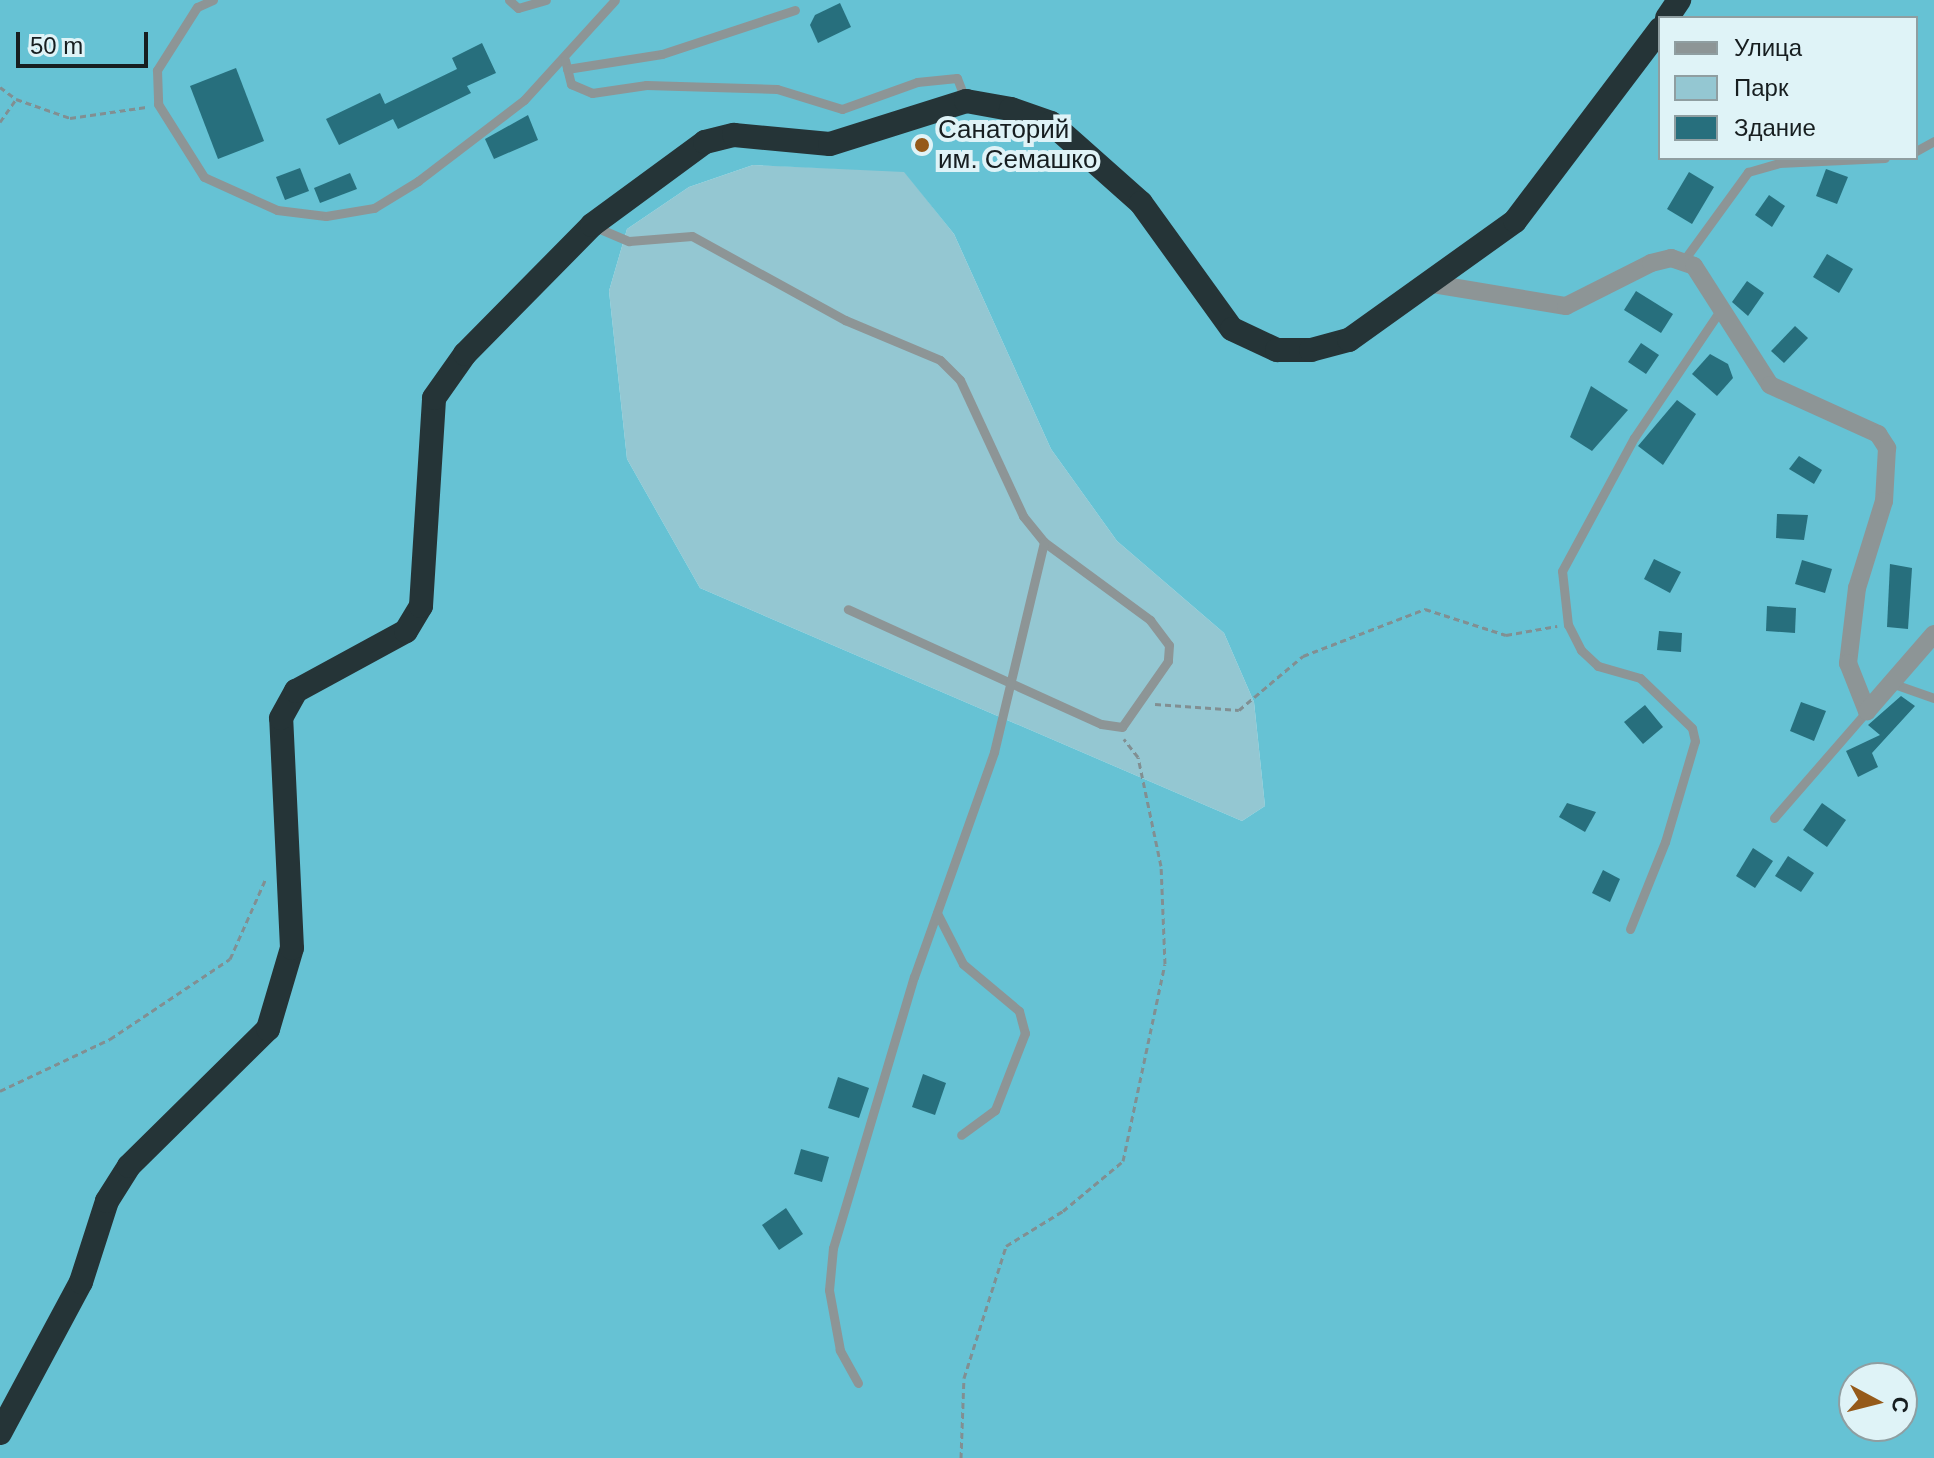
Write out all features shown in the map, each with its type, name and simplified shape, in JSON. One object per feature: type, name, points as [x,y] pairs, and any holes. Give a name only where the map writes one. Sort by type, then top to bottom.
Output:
[{"type":"highway","points":[[0,1433],[81,1282],[107,1201],[129,1166],[268,1029],[292,948],[281,718],[296,691],[406,631],[421,606],[434,398],[465,354],[592,225],[705,142],[734,135],[830,144],[966,101],[1051,123],[1098,160],[1171,240],[1232,329],[1277,350],[1349,340],[1433,284],[1515,221],[1658,32]]},
{"type":"street","points":[[1433,284],[1566,306],[1651,263],[1684,260],[1783,396],[1878,434],[1887,448],[1884,501],[1857,588],[1848,663],[1867,711],[1894,684],[1934,634]]},
{"type":"lane","points":[[213,0],[197,7],[157,70],[158,104],[204,177],[277,210],[326,216],[374,208],[418,181],[566,65],[615,0]]},
{"type":"lane","points":[[509,0],[518,8],[546,0]]},
{"type":"lane","points":[[566,65],[662,54],[795,10]]},
{"type":"lane","points":[[566,65],[571,84],[592,93],[646,85],[777,89],[842,109],[917,82],[957,78],[966,101]]},
{"type":"lane","points":[[1684,260],[1748,172],[1779,163],[1843,160]]},
{"type":"lane","points":[[592,225],[629,241],[692,236],[845,320],[940,360],[960,380],[1010,491],[1044,542],[1163,634],[1168,661],[1122,727],[1010,684],[848,609]]},
{"type":"lane","points":[[1630,929],[1665,842],[1695,741],[1692,728],[1640,678],[1598,666],[1568,625],[1562,571],[1634,438],[1721,309]]},
{"type":"lane","points":[[858,1383],[840,1350],[829,1290],[833,1248],[1010,684],[1044,542]]},
{"type":"lane","points":[[1894,684],[1934,698]]},
{"type":"lane","points":[[1774,818],[1867,711]]},
{"type":"lane","points":[[937,913],[963,964],[1019,1011],[1025,1033],[995,1110],[961,1135]]},
{"type":"path","points":[[0,87],[16,99],[70,118],[158,104]]},
{"type":"path","points":[[0,122],[16,99]]},
{"type":"path","points":[[1141,701],[1239,710],[1303,656],[1425,609],[1506,635],[1568,625]]},
{"type":"path","points":[[961,1458],[964,1378],[1006,1246],[1063,1211],[1123,1161],[1165,964],[1161,866],[1138,757],[1122,727]]},
{"type":"path","points":[[0,1091],[110,1039],[230,959],[270,871]]},
{"type":"green space","points":[[753,165],[904,171],[954,234],[1051,449],[1117,541],[1224,633],[1254,702],[1265,806],[1242,821],[700,588],[627,459],[609,291],[627,229],[689,187]]},
{"type":"shaded area","points":[[0,0],[1934,0],[1934,1458],[0,1458]],"holes":[[[753,165],[904,172],[954,234],[1051,449],[1117,541],[1224,633],[1254,702],[1265,806],[1242,821],[700,588],[627,459],[609,291],[627,229],[689,187]]]},
{"type":"building","points":[[840,3],[851,27],[818,43],[810,25],[815,15]]},
{"type":"building","points":[[482,43],[496,73],[467,86],[471,93],[398,129],[393,119],[339,145],[326,119],[380,93],[385,104],[457,69],[452,58]]},
{"type":"building","points":[[236,68],[264,141],[218,159],[190,86]]},
{"type":"building","points":[[528,115],[538,140],[494,159],[485,139]]},
{"type":"building","points":[[300,168],[309,191],[285,200],[276,177]]},
{"type":"building","points":[[1826,169],[1848,177],[1837,204],[1816,196]]},
{"type":"building","points":[[1689,172],[1714,187],[1692,224],[1667,209]]},
{"type":"building","points":[[350,173],[357,189],[320,203],[314,188]]},
{"type":"building","points":[[1769,195],[1785,206],[1772,227],[1755,215]]},
{"type":"building","points":[[1827,254],[1853,269],[1839,293],[1813,277]]},
{"type":"building","points":[[1747,281],[1764,293],[1748,316],[1732,302]]},
{"type":"building","points":[[1636,291],[1673,314],[1661,333],[1624,310]]},
{"type":"building","points":[[1795,326],[1808,338],[1784,363],[1771,351]]},
{"type":"building","points":[[1641,343],[1659,355],[1646,374],[1628,362]]},
{"type":"building","points":[[1710,354],[1728,364],[1733,378],[1717,396],[1692,374]]},
{"type":"building","points":[[1591,386],[1628,410],[1592,451],[1570,437]]},
{"type":"building","points":[[1677,400],[1696,414],[1663,465],[1638,446]]},
{"type":"building","points":[[1799,456],[1822,470],[1814,484],[1789,469]]},
{"type":"building","points":[[1777,514],[1808,515],[1804,540],[1776,538]]},
{"type":"building","points":[[1654,559],[1681,572],[1670,593],[1644,579]]},
{"type":"building","points":[[1802,560],[1832,569],[1825,593],[1795,584]]},
{"type":"building","points":[[1890,564],[1912,568],[1908,629],[1887,627]]},
{"type":"building","points":[[1767,606],[1796,608],[1795,633],[1766,631]]},
{"type":"building","points":[[1659,631],[1682,633],[1681,652],[1657,650]]},
{"type":"building","points":[[1901,696],[1915,706],[1872,753],[1878,767],[1858,777],[1846,751],[1880,735],[1868,725]]},
{"type":"building","points":[[1801,702],[1826,711],[1814,741],[1790,731]]},
{"type":"building","points":[[1645,705],[1663,727],[1643,744],[1624,722]]},
{"type":"building","points":[[1567,803],[1596,812],[1585,832],[1559,817]]},
{"type":"building","points":[[1822,803],[1846,820],[1827,847],[1803,830]]},
{"type":"building","points":[[1753,848],[1773,861],[1755,888],[1736,876]]},
{"type":"building","points":[[1788,856],[1814,873],[1801,892],[1775,876]]},
{"type":"building","points":[[1603,870],[1620,879],[1610,902],[1592,893]]},
{"type":"building","points":[[923,1074],[946,1083],[935,1115],[912,1107]]},
{"type":"building","points":[[838,1077],[869,1088],[859,1118],[828,1108]]},
{"type":"building","points":[[801,1149],[829,1157],[822,1182],[794,1174]]},
{"type":"building","points":[[786,1208],[803,1234],[779,1250],[762,1225]]},
{"type":"place","name":"Санаторий им. Семашко","points":[[922,145]]}]
